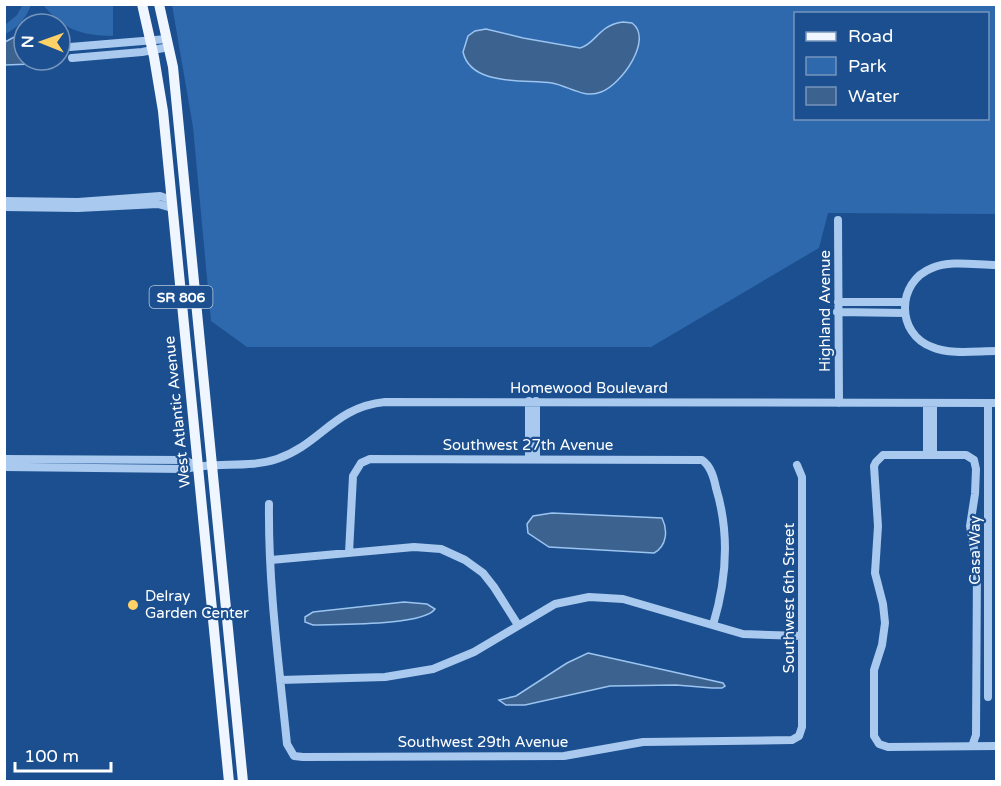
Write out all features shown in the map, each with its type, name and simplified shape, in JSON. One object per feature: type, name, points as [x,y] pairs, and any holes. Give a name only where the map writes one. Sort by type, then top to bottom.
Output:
[{"type":"main road","name":"West Atlantic Avenue","points":[[142,4],[160,87],[229,782]]},
{"type":"main road","name":"West Atlantic Avenue","points":[[159,4],[173,67],[243,782]]},
{"type":"main road","points":[[172,204],[179,207],[189,228]]},
{"type":"main road","points":[[218,671],[232,670]]},
{"type":"street","points":[[72,58],[168,43]]},
{"type":"street","points":[[72,47],[152,45]]},
{"type":"street","points":[[4,201],[78,202],[160,196],[172,204]]},
{"type":"street","points":[[4,207],[88,208],[172,204]]},
{"type":"street","name":"Highland Avenue","points":[[838,220],[839,403]]},
{"type":"street","points":[[996,265],[945,265],[930,268],[912,283],[905,308],[912,332],[929,346],[949,351],[996,351]]},
{"type":"street","points":[[838,302],[905,308]]},
{"type":"street","points":[[837,312],[905,308]]},
{"type":"street","points":[[532,401],[532,459]]},
{"type":"street","name":"Homewood Boulevard","points":[[198,466],[259,464],[287,455],[309,442],[350,411],[373,403],[532,401],[992,403]]},
{"type":"street","points":[[930,403],[930,454]]},
{"type":"street","name":"Casa Way","points":[[988,697],[992,403]]},
{"type":"street","points":[[972,746],[976,735],[977,566],[970,531],[976,464],[966,455],[888,454],[879,457],[874,466],[878,526],[875,563],[877,583],[884,604],[885,623],[874,670],[874,736],[879,744],[888,747],[996,746]]},
{"type":"street","name":"Southwest 27th Avenue","points":[[349,553],[355,471],[361,463],[375,458],[702,460],[710,470],[720,500],[725,536],[723,590],[713,625]]},
{"type":"street","points":[[4,459],[184,460],[198,466]]},
{"type":"street","name":"Southwest 6th Street","points":[[797,465],[802,477],[802,732]]},
{"type":"street","points":[[4,467],[186,469],[198,466]]},
{"type":"street","points":[[269,504],[280,680],[385,677],[420,672],[462,658],[555,604],[596,597],[623,599],[743,634],[802,636]]},
{"type":"street","points":[[271,560],[414,546],[441,549],[473,565],[489,580],[518,625]]},
{"type":"street","name":"Southwest 29th Avenue","points":[[280,680],[288,749],[294,756],[303,757],[564,756],[643,742],[792,740],[802,732]]},
{"type":"green space","points":[[23,4],[31,5],[28,12],[19,12]]},
{"type":"green space","points":[[43,5],[113,5],[113,36],[74,30],[72,29],[72,12],[50,12]]},
{"type":"green space","points":[[172,5],[996,5],[996,214],[828,213],[819,248],[651,347],[247,347],[211,321],[193,127]]},
{"type":"green space","points":[[12,19],[12,30],[5,34],[5,25]]},
{"type":"water","points":[[623,22],[632,23],[638,30],[637,50],[617,81],[609,88],[595,94],[583,93],[552,83],[515,81],[488,76],[477,71],[468,63],[463,52],[468,36],[475,31],[486,29],[580,48],[590,43],[603,30]]},
{"type":"water","points":[[12,38],[12,65],[5,65],[5,42]]},
{"type":"water","points":[[552,513],[662,518],[665,528],[664,542],[654,553],[549,547],[528,533],[527,524],[533,516]]},
{"type":"water","points":[[404,602],[427,604],[435,609],[427,615],[397,621],[313,625],[305,622],[305,617],[313,612]]},
{"type":"water","points":[[588,653],[723,683],[725,686],[712,688],[676,685],[610,686],[525,705],[506,705],[499,700],[516,696],[567,663]]},
{"type":"place","name":"Delray Garden Center","points":[[133,605]]}]
